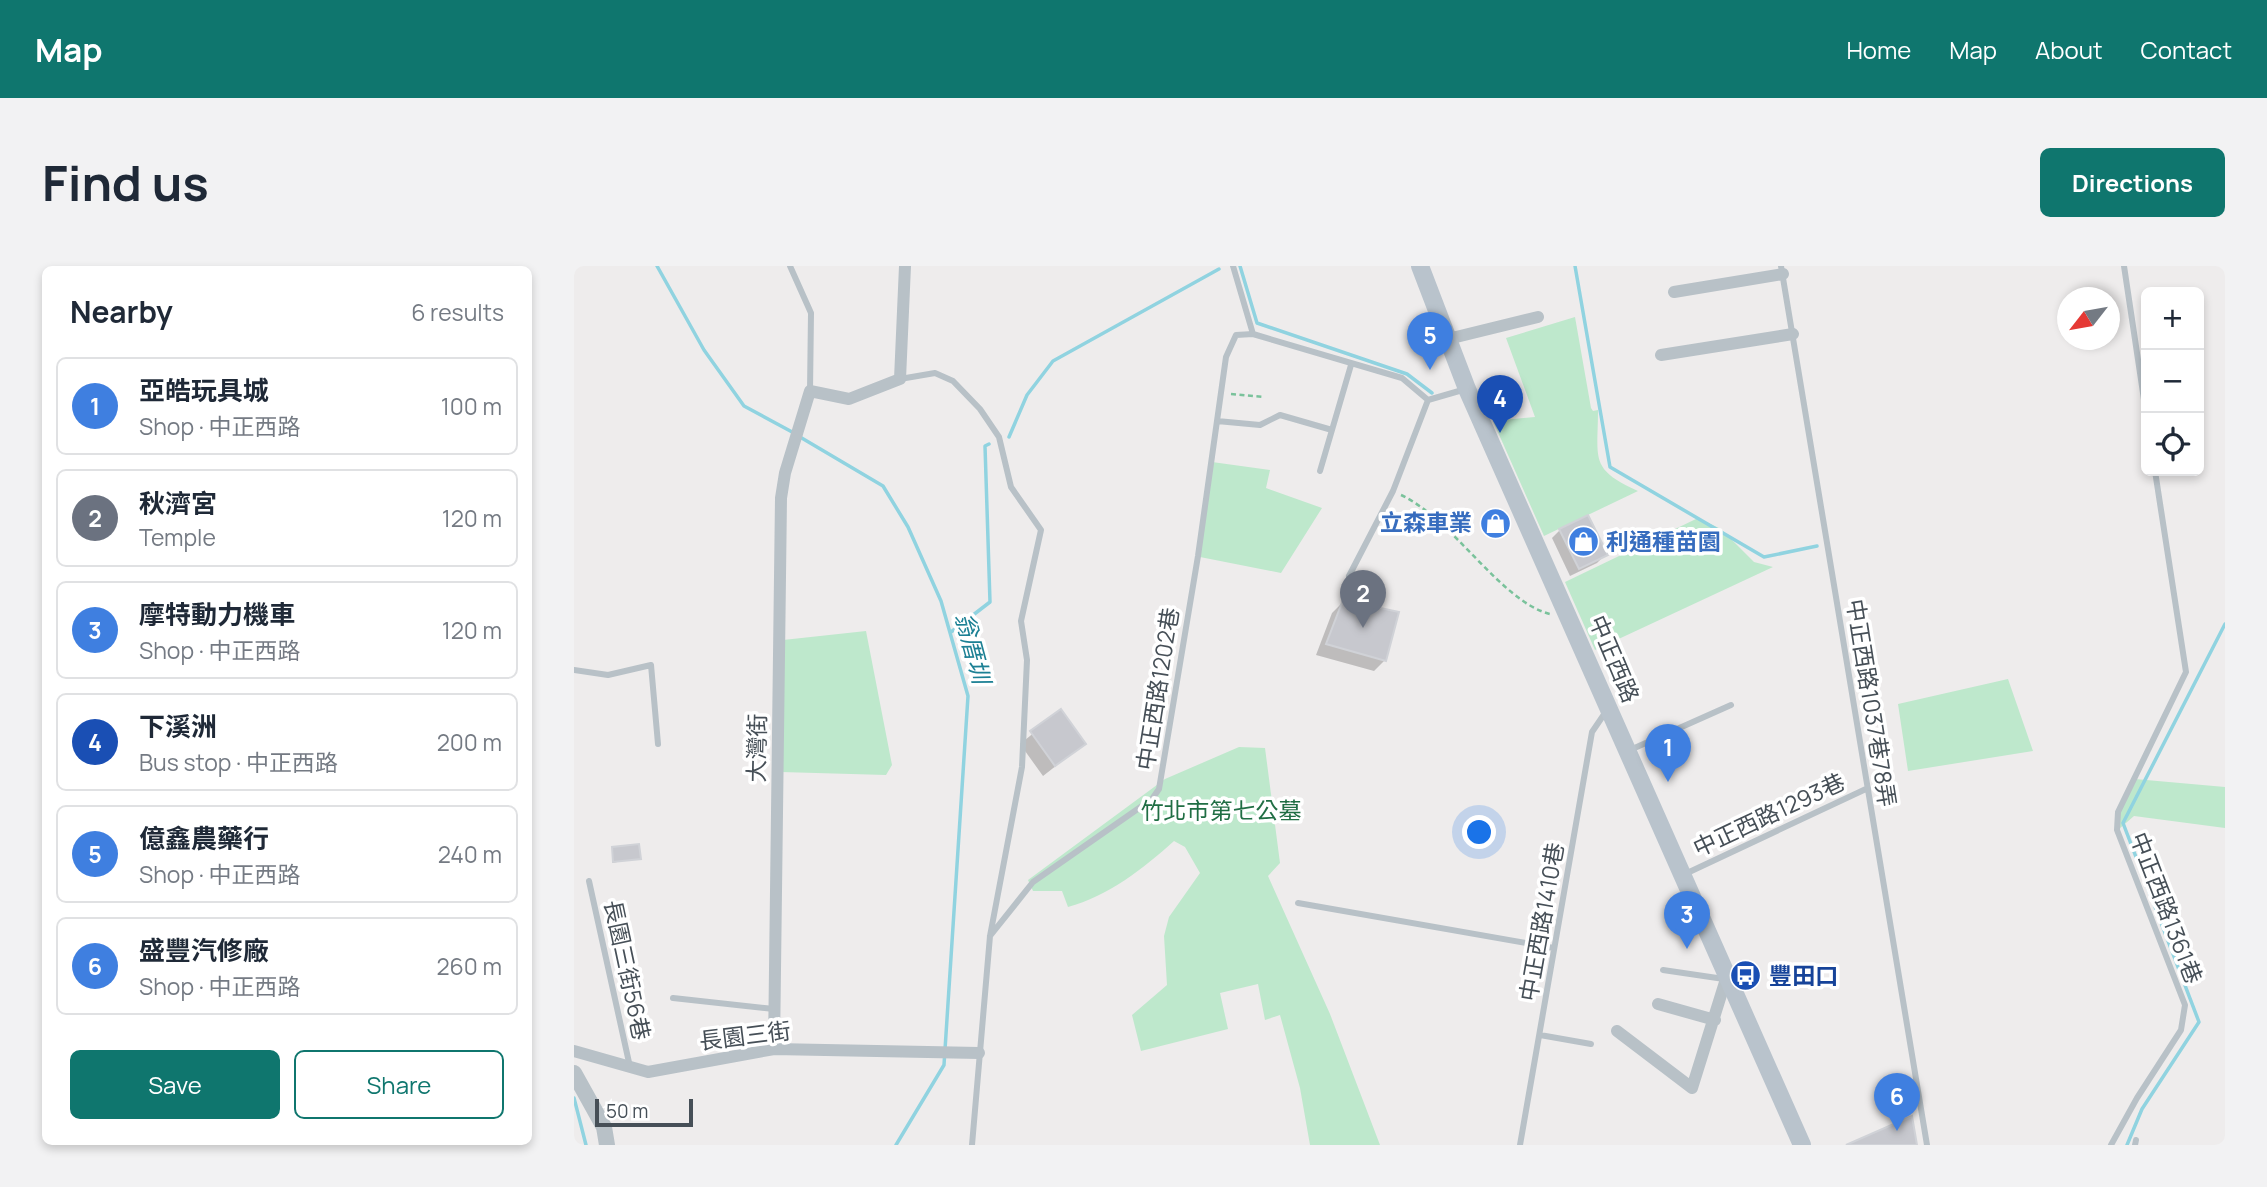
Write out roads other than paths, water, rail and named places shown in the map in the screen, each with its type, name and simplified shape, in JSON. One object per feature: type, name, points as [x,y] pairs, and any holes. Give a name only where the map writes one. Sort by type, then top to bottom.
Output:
[{"type":"main road","name":"中正西路","points":[[1420,266],[1468,389],[1571,618],[1608,708],[1685,874],[1726,979],[1802,1145]]},
{"type":"street","points":[[810,391],[849,399],[900,379],[905,266]]},
{"type":"street","points":[[1674,292],[1782,270]]},
{"type":"street","points":[[1448,339],[1538,317]]},
{"type":"street","points":[[1661,355],[1793,334]]},
{"type":"street","name":"大灣街","points":[[774,1049],[781,498],[810,391]]},
{"type":"street","points":[[1617,1031],[1692,1088],[1726,979]]},
{"type":"street","points":[[1658,1004],[1715,1020]]},
{"type":"street","name":"長園三街","points":[[574,1051],[649,1072],[774,1049],[925,1050],[979,1054]]},
{"type":"street","points":[[574,1073],[604,1127],[607,1145]]},
{"type":"lane","points":[[790,266],[811,313],[810,391]]},
{"type":"lane","points":[[1233,266],[1253,334],[1402,378],[1428,400]]},
{"type":"lane","points":[[2124,266],[2141,380]]},
{"type":"lane","name":"中正西路1037巷78弄","points":[[1782,270],[1927,1145]]},
{"type":"lane","name":"中正西路1202巷","points":[[990,936],[1033,882],[1152,799],[1159,789],[1226,357],[1236,335],[1253,334]]},
{"type":"lane","points":[[1320,471],[1351,365]]},
{"type":"lane","points":[[900,379],[935,373],[953,381],[980,410],[999,437],[1011,487],[1041,530],[1021,621],[1027,660],[1022,767],[990,936],[972,1145]]},
{"type":"lane","points":[[1428,400],[1468,389]]},
{"type":"lane","points":[[1349,576],[1393,491],[1428,400]]},
{"type":"lane","points":[[1217,421],[1260,425],[1280,415],[1332,430]]},
{"type":"lane","name":"中正西路1361巷","points":[[2111,1145],[2137,1098],[2181,1030],[2185,1005],[2117,830],[2118,812],[2186,672],[2156,476]]},
{"type":"lane","points":[[574,670],[608,675],[651,665],[658,744]]},
{"type":"lane","points":[[1628,751],[1731,705]]},
{"type":"lane","name":"中正西路1410巷","points":[[1520,1145],[1592,732],[1608,708]]},
{"type":"lane","name":"中正西路1293巷","points":[[1685,874],[1868,788]]},
{"type":"lane","name":"長園三街56巷","points":[[589,881],[630,1066]]},
{"type":"lane","points":[[1298,903],[1555,948]]},
{"type":"lane","points":[[1663,970],[1726,979]]},
{"type":"lane","points":[[673,998],[774,1009]]},
{"type":"lane","points":[[1540,1035],[1591,1044]]},
{"type":"waterway","name":"翁厝圳","points":[[657,266],[704,350],[744,406],[794,433]]},
{"type":"waterway","points":[[1240,266],[1257,323],[1407,374],[1432,393]]},
{"type":"waterway","points":[[1575,266],[1610,467],[1764,557],[1817,546]]},
{"type":"waterway","points":[[1009,437],[1027,395],[1053,361],[1219,269]]},
{"type":"waterway","name":"翁厝圳","points":[[800,437],[883,486],[908,527],[941,601],[968,696],[944,1065],[896,1145]]},
{"type":"waterway","points":[[951,632],[990,602],[985,446],[989,444]]},
{"type":"waterway","points":[[2127,1145],[2142,1109],[2199,1022],[2123,823],[2225,624]]},
{"type":"waterway","points":[[574,1098],[586,1145]]},
{"type":"place","name":"億鑫農藥行","points":[[1430,370]]},
{"type":"place","name":"下溪洲","points":[[1500,433]]},
{"type":"place","name":"立森車業","points":[[1495,523]]},
{"type":"place","name":"利通種苗園","points":[[1583,542]]},
{"type":"place","name":"秋濟宮","points":[[1363,628]]},
{"type":"place","name":"亞皓玩具城","points":[[1668,782]]},
{"type":"place","name":"摩特動力機車","points":[[1687,949]]},
{"type":"place","name":"豐田口","points":[[1746,976]]},
{"type":"place","name":"盛豐汽修廠","points":[[1897,1131]]},
{"type":"park label","name":"竹北市第七公墓","points":[[1221,811]]}]
